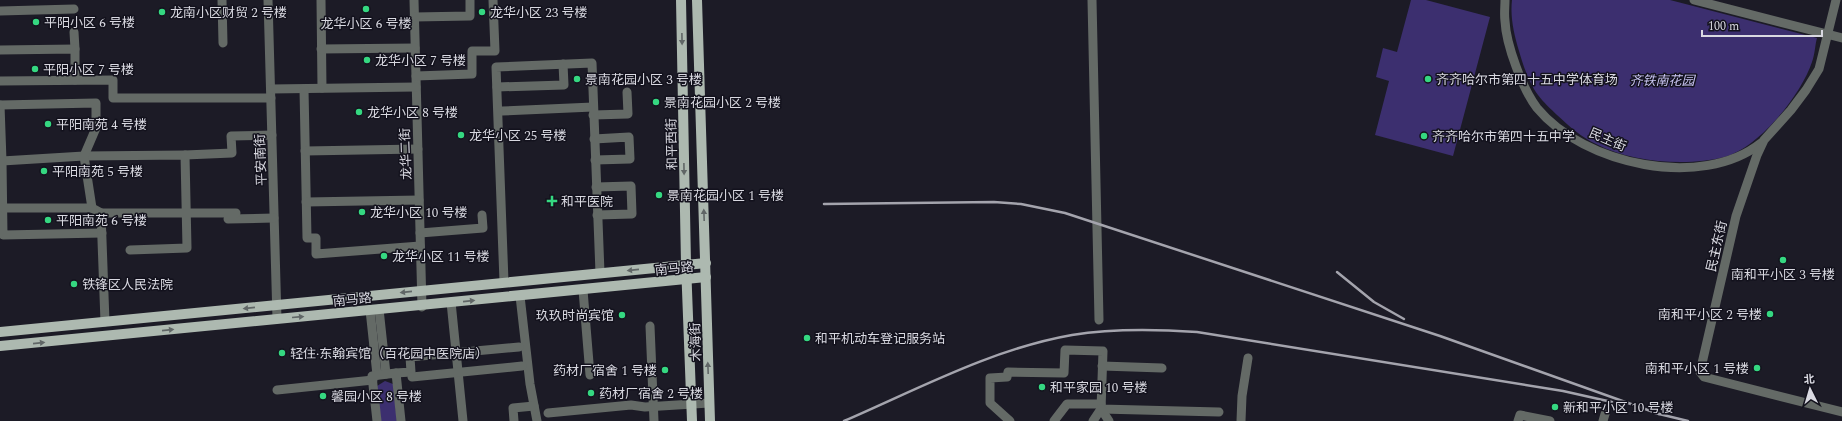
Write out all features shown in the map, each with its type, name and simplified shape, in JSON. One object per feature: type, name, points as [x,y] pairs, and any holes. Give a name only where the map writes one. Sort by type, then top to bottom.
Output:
[{"type":"main road","name":"和平西街","points":[[681,0],[686,264]]},
{"type":"main road","points":[[697,0],[706,263]]},
{"type":"main road","name":"南马路","points":[[0,332],[706,263]]},
{"type":"main road","name":"木海街","points":[[706,263],[710,421]]},
{"type":"main road","name":"木海街","points":[[686,264],[692,421]]},
{"type":"main road","name":"南马路","points":[[0,346],[422,306],[706,277]]},
{"type":"street","points":[[59,10],[64,0]]},
{"type":"street","points":[[222,0],[223,43]]},
{"type":"street","name":"平安南街","points":[[268,0],[277,319]]},
{"type":"street","points":[[320,0],[322,88]]},
{"type":"street","name":"龙华二街","points":[[414,0],[422,306]]},
{"type":"street","points":[[414,17],[470,16],[470,0]]},
{"type":"street","points":[[416,76],[472,74],[472,51],[495,51],[493,0]]},
{"type":"street","points":[[1092,0],[1099,320]]},
{"type":"street","name":"民主街","points":[[1505,0],[1505,22],[1510,45],[1523,84],[1537,108],[1572,138],[1599,152],[1629,162],[1689,167],[1726,162],[1750,151],[1764,140]]},
{"type":"street","points":[[1694,0],[1842,38]]},
{"type":"street","name":"民主东街","points":[[1836,0],[1819,69],[1806,90],[1764,140],[1757,155],[1736,216],[1700,372],[1704,377],[1842,412]]},
{"type":"street","points":[[0,11],[74,9]]},
{"type":"street","points":[[74,32],[75,80]]},
{"type":"street","points":[[321,49],[415,48]]},
{"type":"street","points":[[0,50],[75,49]]},
{"type":"street","points":[[504,282],[496,67],[592,63],[600,273]]},
{"type":"street","points":[[496,87],[564,85],[563,64]]},
{"type":"street","points":[[0,81],[113,80],[113,98],[271,93],[304,88],[416,87]]},
{"type":"street","points":[[304,88],[307,238],[316,238],[316,254],[420,246]]},
{"type":"street","points":[[502,111],[593,111],[628,114],[627,92]]},
{"type":"street","points":[[92,208],[84,156],[96,128],[96,103],[0,105],[2,237],[102,233]]},
{"type":"street","points":[[1,161],[84,156],[232,153],[231,136],[272,135]]},
{"type":"street","points":[[594,139],[629,138],[630,159],[595,160]]},
{"type":"street","points":[[305,151],[418,149]]},
{"type":"street","points":[[130,250],[187,248],[190,216],[186,155]]},
{"type":"street","points":[[596,187],[631,186],[632,214],[597,216]]},
{"type":"street","points":[[306,202],[419,200]]},
{"type":"street","points":[[2,208],[92,208],[102,213],[274,218]]},
{"type":"street","points":[[102,213],[105,322]]},
{"type":"street","points":[[190,216],[236,213]]},
{"type":"street","points":[[420,233],[483,228],[482,215]]},
{"type":"street","points":[[583,290],[590,375]]},
{"type":"street","points":[[520,296],[530,384],[537,421]]},
{"type":"street","points":[[451,302],[463,421]]},
{"type":"street","points":[[375,310],[378,377],[377,421]]},
{"type":"street","points":[[650,326],[654,421]]},
{"type":"street","points":[[411,374],[410,357],[519,347]]},
{"type":"street","points":[[1010,421],[990,403],[990,378],[1007,377],[1008,372],[1064,373],[1065,350],[1103,351],[1101,407],[1093,421]]},
{"type":"street","points":[[1240,421],[1248,358]]},
{"type":"street","points":[[277,390],[378,377],[522,366]]},
{"type":"street","points":[[1102,366],[1162,368]]},
{"type":"street","points":[[396,376],[401,421]]},
{"type":"street","points":[[548,413],[631,405],[653,407],[709,403]]},
{"type":"street","points":[[1054,421],[1067,404],[1101,407],[1219,412]]},
{"type":"street","points":[[514,421],[513,408],[534,406]]},
{"type":"street","points":[[1101,407],[1109,421]]},
{"type":"street","points":[[567,411],[569,421]]},
{"type":"street","points":[[1518,421],[1520,415],[1550,421]]},
{"type":"green space","name":"齐齐哈尔市第四十五中学体育场","points":[[1411,0],[1426,0],[1490,17],[1453,156],[1375,135],[1389,81],[1376,77],[1383,48],[1397,52]]},
{"type":"green space","name":"齐铁南花园","points":[[1512,0],[1670,0],[1817,38],[1812,62],[1799,90],[1777,118],[1751,143],[1737,152],[1724,157],[1709,160],[1676,162],[1642,159],[1610,150],[1580,135],[1542,100],[1532,85],[1521,56],[1513,26]]},
{"type":"green space","points":[[385,381],[393,384],[397,421],[381,421],[377,386]]},
{"type":"railway","points":[[824,204],[994,202],[1021,204],[1065,213],[1440,336],[1659,414]]},
{"type":"railway","points":[[1337,272],[1374,302],[1404,319]]},
{"type":"railway","points":[[844,421],[956,371],[1013,350],[1042,341],[1072,335],[1103,331],[1134,330],[1197,332],[1563,391],[1612,402]]},
{"type":"railway","points":[[1655,413],[1688,421]]},
{"type":"place","name":"龙华小区 6 号楼","points":[[366,9]]},
{"type":"place","name":"龙南小区财贸 2 号楼","points":[[162,12]]},
{"type":"place","name":"龙华小区 23 号楼","points":[[482,12]]},
{"type":"place","name":"平阳小区 6 号楼","points":[[36,22]]},
{"type":"place","name":"龙华小区 7 号楼","points":[[367,60]]},
{"type":"place","name":"平阳小区 7 号楼","points":[[35,69]]},
{"type":"place","name":"景南花园小区 3 号楼","points":[[577,79]]},
{"type":"place","name":"齐齐哈尔市第四十五中学体育场","points":[[1428,79]]},
{"type":"place","name":"景南花园小区 2 号楼","points":[[656,102]]},
{"type":"place","name":"龙华小区 8 号楼","points":[[359,112]]},
{"type":"place","name":"平阳南苑 4 号楼","points":[[48,124]]},
{"type":"place","name":"龙华小区 25 号楼","points":[[461,135]]},
{"type":"place","name":"齐齐哈尔市第四十五中学","points":[[1424,136]]},
{"type":"place","name":"平阳南苑 5 号楼","points":[[44,171]]},
{"type":"place","name":"景南花园小区 1 号楼","points":[[659,195]]},
{"type":"place","name":"和平医院","points":[[552,201]]},
{"type":"place","name":"龙华小区 10 号楼","points":[[362,212]]},
{"type":"place","name":"平阳南苑 6 号楼","points":[[48,220]]},
{"type":"place","name":"龙华小区 11 号楼","points":[[384,256]]},
{"type":"place","name":"南和平小区 3 号楼","points":[[1783,260]]},
{"type":"place","name":"铁锋区人民法院","points":[[74,284]]},
{"type":"place","name":"南和平小区 2 号楼","points":[[1770,314]]},
{"type":"place","name":"玖玖时尚宾馆","points":[[622,315]]},
{"type":"place","name":"和平机动车登记服务站","points":[[807,338]]},
{"type":"place","name":"轻住·东翰宾馆（百花园中医院店）","points":[[282,353]]},
{"type":"place","name":"南和平小区 1 号楼","points":[[1757,368]]},
{"type":"place","name":"药材厂宿舍 1 号楼","points":[[665,370]]},
{"type":"place","name":"和平家园 10 号楼","points":[[1042,387]]},
{"type":"place","name":"药材厂宿舍 2 号楼","points":[[591,393]]},
{"type":"place","name":"馨园小区 8 号楼","points":[[323,396]]},
{"type":"place","name":"新和平小区 10 号楼","points":[[1555,407]]}]
